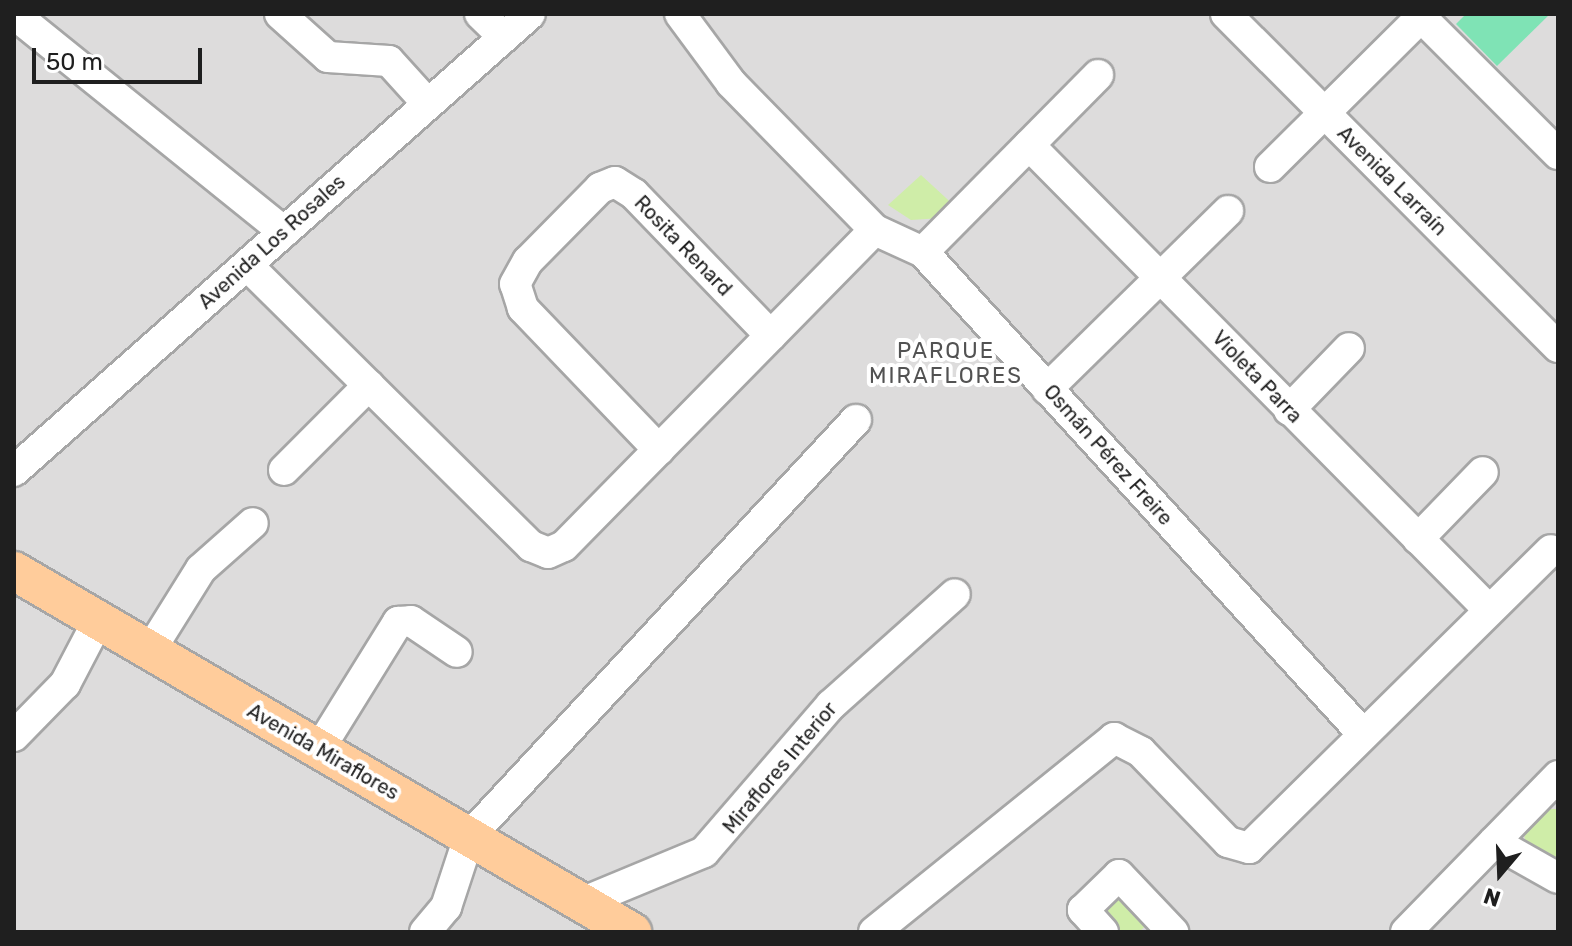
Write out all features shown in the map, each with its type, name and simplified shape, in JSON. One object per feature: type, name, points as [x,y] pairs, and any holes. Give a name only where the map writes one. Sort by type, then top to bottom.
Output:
[{"type":"main road","name":"Avenida Miraflores","points":[[14,571],[632,932]]},
{"type":"street","points":[[14,14],[284,232]]},
{"type":"street","points":[[280,14],[328,57],[389,61],[428,104]]},
{"type":"street","points":[[480,14],[504,37]]},
{"type":"street","name":"Avenida Los Rosales","points":[[14,471],[530,14]]},
{"type":"street","name":"Osmán Pérez Freire","points":[[680,14],[731,83],[875,230],[923,252],[1363,734]]},
{"type":"street","points":[[1270,167],[1423,15],[1558,154]]},
{"type":"street","name":"Avenida Larraín","points":[[1231,16],[1558,347]]},
{"type":"street","points":[[923,252],[1098,75]]},
{"type":"street","name":"Violeta Parra","points":[[1029,145],[1487,608]]},
{"type":"street","name":"Rosita Renard","points":[[659,450],[523,308],[515,284],[528,261],[600,188],[615,182],[634,194],[771,336]]},
{"type":"street","points":[[1047,389],[1228,211]]},
{"type":"street","points":[[247,265],[531,546],[548,553],[564,546],[875,230]]},
{"type":"street","points":[[1289,410],[1349,348]]},
{"type":"street","points":[[284,470],[369,385]]},
{"type":"street","points":[[425,932],[446,907],[469,837],[856,420]]},
{"type":"street","points":[[1418,539],[1483,472]]},
{"type":"street","points":[[151,649],[201,569],[253,523]]},
{"type":"street","points":[[874,932],[1104,743],[1122,739],[1141,752],[1228,842],[1241,848],[1258,840],[1487,608],[1551,550]]},
{"type":"street","name":"Miraflores Interior","points":[[581,903],[704,852],[831,705],[955,594]]},
{"type":"street","points":[[14,736],[65,684],[99,619]]},
{"type":"street","points":[[318,751],[403,620],[457,652]]},
{"type":"street","points":[[1406,932],[1494,842],[1553,788]]},
{"type":"street","points":[[1494,842],[1558,878]]},
{"type":"street","points":[[1103,932],[1083,910],[1119,875],[1163,929]]},
{"type":"shaded area","points":[[14,14],[1558,14],[1558,932],[14,932]]},
{"type":"green space","points":[[1466,14],[1550,14],[1497,66],[1456,24]]},
{"type":"green space","points":[[921,175],[958,209],[942,218],[911,220],[888,205]]},
{"type":"green space","points":[[1547,809],[1558,809],[1558,866],[1527,849],[1524,835]]},
{"type":"green space","points":[[1117,884],[1152,920],[1139,932],[1120,932],[1095,906]]},
{"type":"district","name":"PARQUE MIRAFLORES","points":[[946,362]]}]
